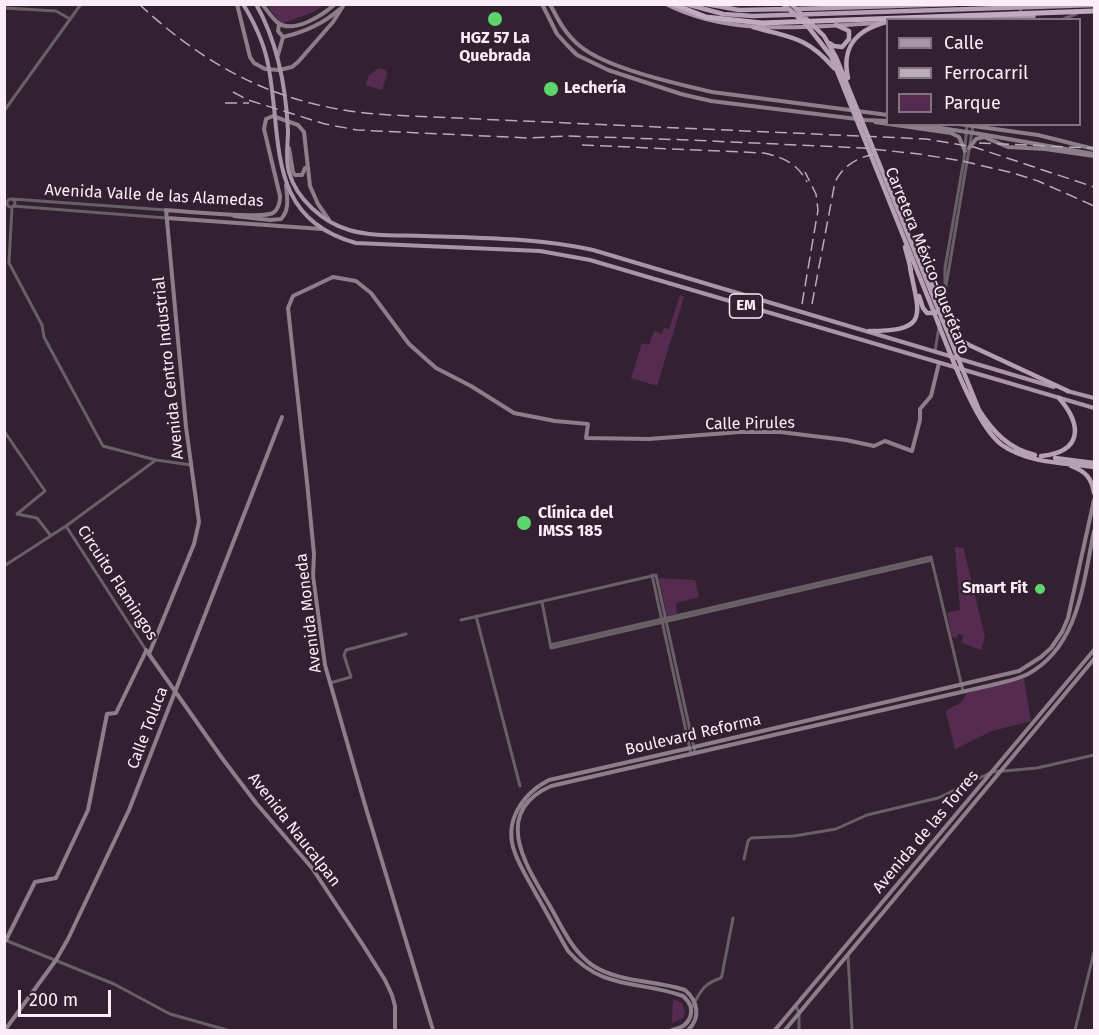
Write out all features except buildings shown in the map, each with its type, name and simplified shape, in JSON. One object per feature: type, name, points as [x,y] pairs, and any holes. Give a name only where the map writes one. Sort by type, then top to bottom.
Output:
[{"type":"highway","points":[[673,4],[706,17],[762,23],[886,19]]},
{"type":"highway","points":[[686,4],[723,14],[753,16],[1095,5]]},
{"type":"highway","points":[[706,4],[753,10],[956,4]]},
{"type":"highway","name":"Carretera México-Querétaro","points":[[783,4],[828,43],[851,89],[852,101],[903,235],[976,411],[1002,445],[1019,454],[1060,462],[1095,465]]},
{"type":"highway","name":"Carretera México-Querétaro","points":[[791,4],[822,38],[852,101],[897,204],[987,426],[1020,451],[1095,465]]},
{"type":"highway","points":[[913,18],[1095,12]]},
{"type":"highway","points":[[851,89],[845,64],[849,50],[864,29],[886,22]]},
{"type":"highway","points":[[828,43],[842,47],[849,39],[849,31],[836,25]]},
{"type":"highway","points":[[753,27],[802,40],[823,55],[837,71]]},
{"type":"highway","points":[[897,204],[906,220],[932,284],[936,291],[946,291]]},
{"type":"highway","points":[[870,331],[900,330],[914,322],[917,315],[918,304],[903,235]]},
{"type":"highway","points":[[909,264],[925,311],[932,314],[944,305]]},
{"type":"highway","points":[[944,324],[957,338],[1068,391]]},
{"type":"highway","points":[[1041,456],[1064,451],[1074,433],[1073,418],[1059,398]]},
{"type":"highway","points":[[1060,462],[1084,472],[1092,482],[1095,493]]},
{"type":"main road","points":[[237,4],[250,57],[254,63],[265,69],[279,70],[292,67],[298,62],[333,22],[344,5]]},
{"type":"main road","name":"EM","points":[[243,4],[253,21],[268,63],[286,185],[301,211],[322,229],[338,237],[356,243],[546,251],[590,260],[1095,408]]},
{"type":"main road","name":"EM","points":[[256,4],[271,34],[278,55],[288,130],[286,154],[292,181],[309,205],[329,220],[350,231],[546,241],[593,250],[1095,398]]},
{"type":"main road","points":[[262,4],[279,24],[290,26],[323,14],[335,4]]},
{"type":"main road","points":[[542,4],[557,34],[577,55],[608,70],[681,94],[750,106],[886,123]]},
{"type":"main road","points":[[550,4],[561,26],[581,47],[609,62],[683,86],[712,92],[886,115]]},
{"type":"main road","points":[[666,4],[703,19],[753,27],[886,22]]},
{"type":"main road","points":[[283,37],[324,22],[344,5]]},
{"type":"main road","points":[[1016,18],[1095,12]]},
{"type":"main road","points":[[279,24],[278,31],[283,37]]},
{"type":"main road","points":[[278,55],[283,37]]},
{"type":"main road","points":[[750,106],[751,97]]},
{"type":"main road","name":"Avenida Valle de las Alamedas","points":[[166,210],[225,215],[272,214],[278,208],[280,196],[264,129],[266,119],[273,116],[298,125],[306,137],[310,186],[329,220]]},
{"type":"main road","points":[[865,120],[886,121]]},
{"type":"main road","points":[[904,126],[956,135],[962,141],[965,151]]},
{"type":"main road","points":[[928,126],[1095,155]]},
{"type":"main road","points":[[977,126],[1038,135],[1095,149]]},
{"type":"main road","points":[[969,148],[976,139],[984,137],[1008,147],[1095,155]]},
{"type":"main road","points":[[288,140],[291,166],[295,175],[304,174],[307,153]]},
{"type":"main road","points":[[211,220],[225,215],[281,219],[287,207],[286,185]]},
{"type":"main road","name":"Avenida Centro Industrial","points":[[166,210],[191,465],[199,522]]},
{"type":"main road","name":"Avenida Valle de las Alamedas","points":[[167,218],[322,229]]},
{"type":"main road","points":[[400,245],[401,235]]},
{"type":"main road","points":[[546,241],[546,251]]},
{"type":"main road","name":"Avenida Moneda","points":[[433,1030],[325,665],[313,576],[314,554],[288,308],[290,301],[298,294],[333,277],[361,284],[379,303],[409,344],[436,368],[514,413],[555,421],[588,424],[586,438]]},
{"type":"main road","name":"Calle Pirules","points":[[586,438],[649,439],[740,432],[780,432],[846,440],[873,446],[885,441],[912,451],[920,420],[920,410],[931,396],[939,363]]},
{"type":"main road","name":"Calle Toluca","points":[[4,1030],[56,960],[79,919],[129,810],[282,417]]},
{"type":"main road","name":"Boulevard Reforma","points":[[691,1009],[690,1003],[683,996],[612,981],[594,974],[579,964],[568,951],[513,848],[513,821],[525,797],[549,780],[962,685],[1024,668],[1043,656],[1057,640],[1068,618],[1095,500]]},
{"type":"main road","name":"Circuito Flamingos","points":[[148,652],[194,544],[199,522]]},
{"type":"main road","name":"Boulevard Reforma","points":[[695,1001],[693,996],[678,987],[613,975],[597,968],[584,959],[572,946],[554,908],[526,863],[517,841],[519,821],[527,802],[534,795],[551,786],[1026,675],[1048,660],[1066,638],[1076,611],[1095,531]]},
{"type":"main road","name":"Avenida de las Torres","points":[[775,1030],[1095,650]]},
{"type":"main road","points":[[5,940],[35,882],[56,878],[88,810],[107,714],[116,713],[148,652]]},
{"type":"main road","name":"Avenida Naucalpan","points":[[148,652],[174,692],[256,803],[312,868],[363,945],[392,995],[395,1030]]},
{"type":"main road","name":"Avenida de las Torres","points":[[784,1030],[1095,659]]},
{"type":"main road","points":[[688,1030],[695,1020],[695,1001]]},
{"type":"main road","points":[[672,1030],[687,1024],[691,1009]]},
{"type":"street","points":[[4,111],[81,5],[72,4]]},
{"type":"street","points":[[1016,18],[1026,6]]},
{"type":"street","points":[[4,8],[56,11],[70,20]]},
{"type":"street","points":[[1067,18],[1076,14]]},
{"type":"street","points":[[968,132],[970,126]]},
{"type":"street","points":[[935,351],[969,148],[970,126]]},
{"type":"street","points":[[963,178],[970,126]]},
{"type":"street","points":[[8,200],[14,203],[9,206]]},
{"type":"street","points":[[8,200],[9,263],[42,325],[44,337],[103,446],[156,460],[191,465]]},
{"type":"street","name":"Avenida Valle de las Alamedas","points":[[8,200],[166,210]]},
{"type":"street","name":"Avenida Valle de las Alamedas","points":[[9,206],[167,218]]},
{"type":"street","points":[[4,431],[45,491],[17,514],[37,518],[51,536]]},
{"type":"street","points":[[4,566],[66,526],[156,460]]},
{"type":"street","name":"Circuito Flamingos","points":[[66,526],[148,652]]},
{"type":"street","points":[[542,602],[551,646],[932,559],[963,691]]},
{"type":"street","points":[[461,620],[637,581],[654,575],[693,753]]},
{"type":"street","points":[[476,616],[520,786]]},
{"type":"street","points":[[330,683],[351,677],[344,654],[346,650],[406,634]]},
{"type":"street","points":[[744,859],[748,841],[751,838],[794,836],[836,829],[867,814],[938,798],[992,772],[1037,768],[1095,755]]},
{"type":"street","points":[[691,1009],[708,983],[721,978],[733,918]]},
{"type":"street","points":[[554,927],[560,924]]},
{"type":"street","points":[[5,940],[122,988],[170,1014],[227,1030]]},
{"type":"street","points":[[1075,1030],[1095,952]]},
{"type":"street","points":[[848,954],[852,1030]]},
{"type":"street","points":[[796,1005],[799,1013],[799,1030]]},
{"type":"green space","points":[[267,5],[323,5],[314,12],[281,24]]},
{"type":"green space","points":[[379,68],[386,70],[387,75],[382,90],[365,85],[369,75]]},
{"type":"green space","points":[[680,295],[684,297],[657,386],[631,378],[642,343],[649,345],[654,331],[662,334],[664,328],[669,329]]},
{"type":"green space","points":[[955,547],[964,548],[985,637],[981,650],[962,643],[963,635],[958,634],[957,638],[952,637],[947,613],[960,610]]},
{"type":"green space","points":[[659,578],[695,580],[699,597],[676,603],[677,614],[667,616]]},
{"type":"green space","points":[[1024,679],[1031,721],[992,731],[955,749],[947,710],[962,702],[967,693]]},
{"type":"green space","points":[[673,999],[682,1003],[685,1011],[683,1018],[672,1023]]},
{"type":"railway","points":[[139,4],[195,50],[224,68],[254,83],[318,105],[389,115],[926,139],[974,147],[1094,187]]},
{"type":"railway","points":[[233,92],[248,100],[325,124],[357,130],[528,138],[567,136],[689,140],[863,148],[919,154],[1013,173],[1038,181],[1094,206]]},
{"type":"railway","points":[[225,103],[249,103]]},
{"type":"railway","points":[[979,143],[1094,148]]},
{"type":"railway","points":[[582,145],[764,153],[789,162],[799,170],[807,182]]},
{"type":"railway","points":[[812,304],[835,182],[843,170],[853,162],[878,153]]},
{"type":"railway","points":[[802,304],[818,210],[816,194],[805,172]]},
{"type":"place","name":"HGZ 57 La Quebrada","points":[[495,19]]},
{"type":"place","name":"Lechería","points":[[551,89]]},
{"type":"place","name":"Clínica del IMSS 185","points":[[524,523]]},
{"type":"place","name":"Smart Fit","points":[[1040,589]]}]
